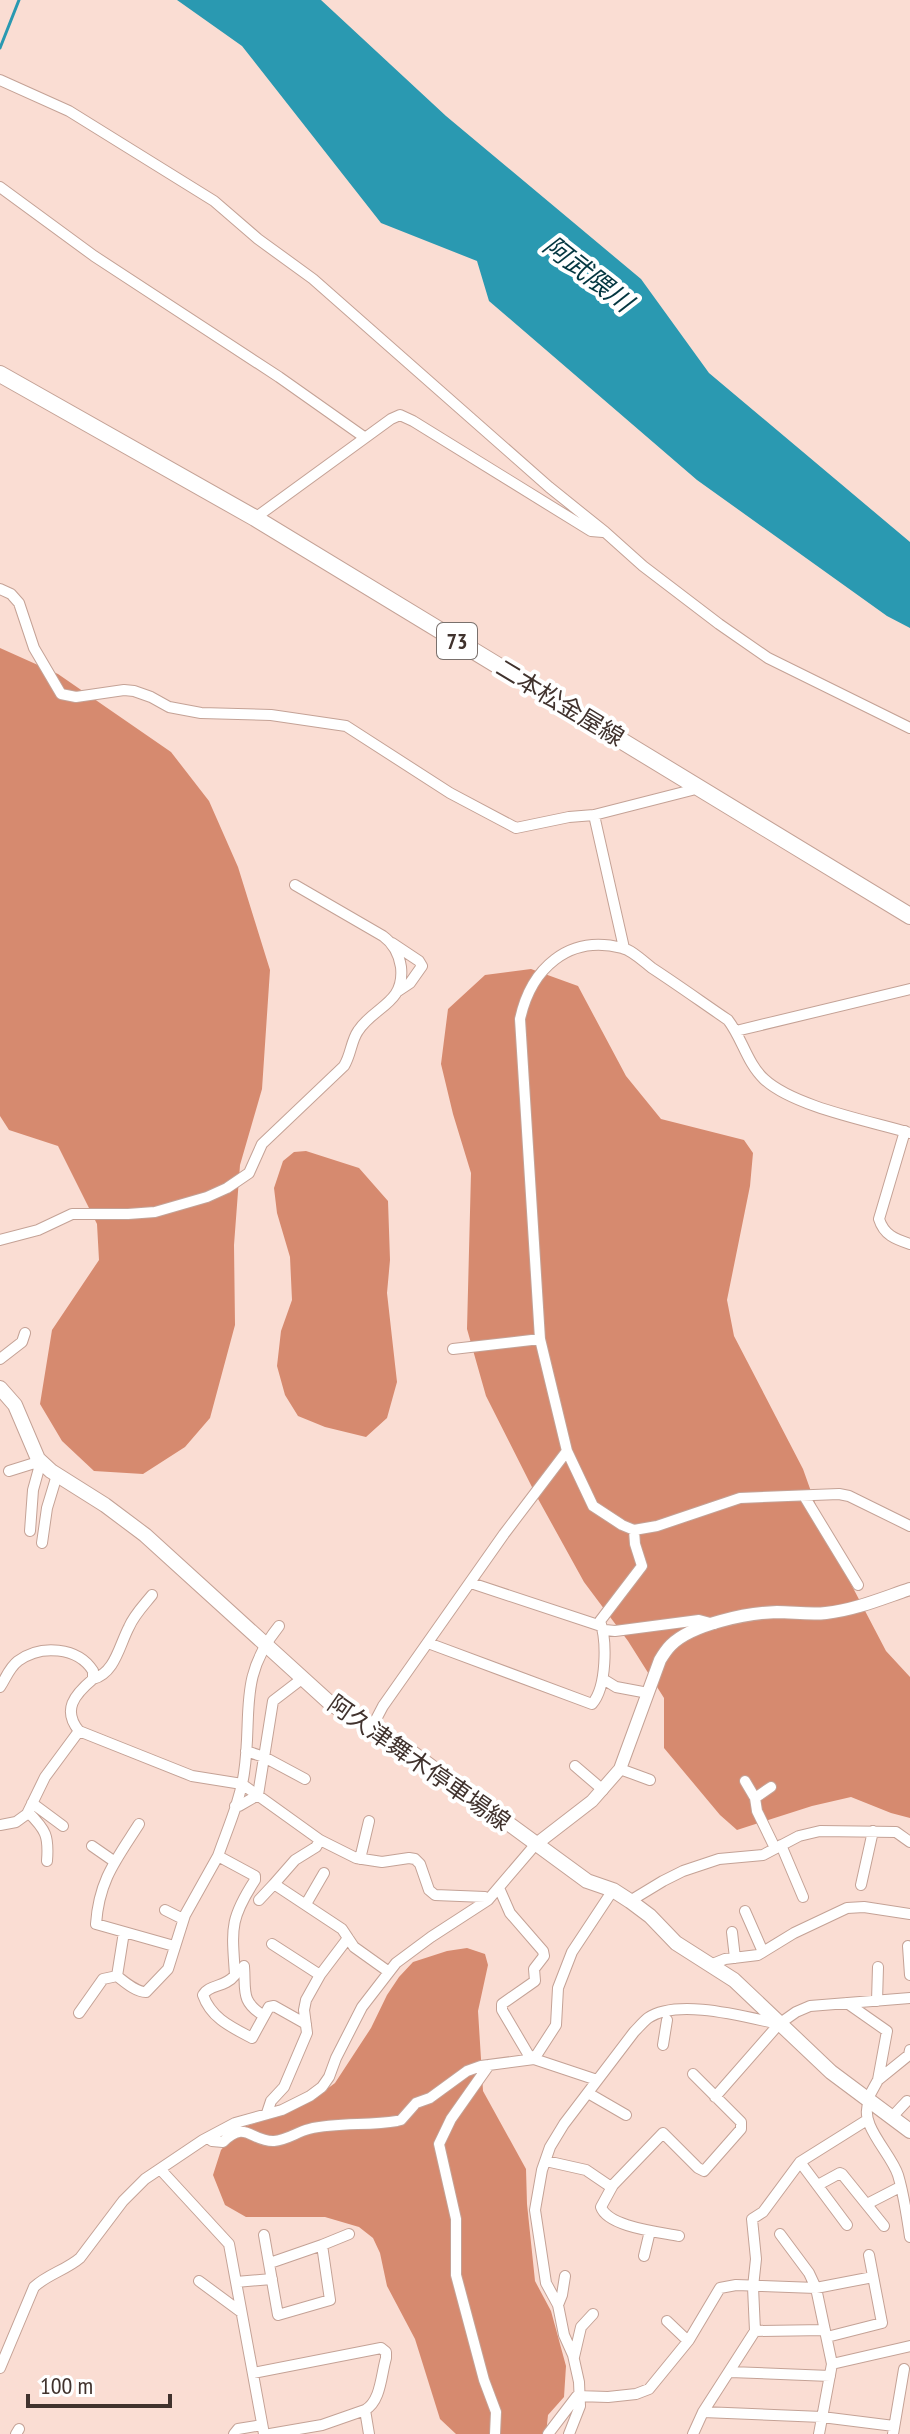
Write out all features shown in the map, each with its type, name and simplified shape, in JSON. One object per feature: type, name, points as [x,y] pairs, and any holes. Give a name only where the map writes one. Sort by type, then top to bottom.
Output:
[{"type":"main road","name":"二本松金屋線","points":[[0,374],[255,518],[910,916]]},
{"type":"main road","name":"阿久津舞木停車場線","points":[[0,1388],[15,1405],[41,1461],[145,1535],[331,1704],[372,1727],[452,1781],[587,1881],[613,1890],[630,1901],[650,1916],[676,1943],[744,1988],[831,2072],[910,2131]]},
{"type":"street","points":[[0,80],[69,111],[214,201],[258,239],[313,279],[512,456],[662,581],[768,658],[910,728]]},
{"type":"street","points":[[0,187],[94,256],[279,377],[364,437]]},
{"type":"street","points":[[255,518],[364,437],[396,416],[403,416],[591,531],[605,532]]},
{"type":"street","points":[[0,589],[11,594],[19,603],[34,648],[61,694],[82,697],[129,691],[147,695],[169,707],[201,713],[271,715],[346,726],[450,793],[516,828],[594,815],[692,790],[696,786]]},
{"type":"street","points":[[594,815],[624,948]]},
{"type":"street","points":[[0,1240],[38,1230],[72,1214],[155,1212],[207,1197],[242,1179],[253,1166],[262,1144],[344,1066],[358,1031],[410,983],[422,966],[391,942],[295,885]]},
{"type":"street","points":[[391,942],[401,966],[398,991]]},
{"type":"street","points":[[910,1244],[890,1236],[879,1219],[908,1132],[836,1113],[774,1086],[757,1071],[728,1020],[624,948],[577,946],[557,958],[534,981],[527,993],[520,1019],[540,1339],[567,1451],[593,1506],[634,1530],[681,1519],[740,1498],[839,1494],[910,1526]]},
{"type":"street","points":[[736,1031],[910,989]]},
{"type":"street","points":[[0,1359],[22,1342],[25,1333]]},
{"type":"street","points":[[453,1349],[540,1339]]},
{"type":"street","points":[[372,1727],[383,1706],[504,1534],[567,1451]]},
{"type":"street","points":[[9,1471],[41,1461]]},
{"type":"street","points":[[30,1531],[33,1490],[41,1461]]},
{"type":"street","points":[[42,1543],[47,1508],[57,1475]]},
{"type":"street","points":[[804,1496],[858,1585]]},
{"type":"street","points":[[428,1643],[592,1704],[596,1702],[603,1679],[603,1628],[600,1621],[641,1570],[634,1530]]},
{"type":"street","points":[[471,1583],[615,1631],[699,1620],[715,1624]]},
{"type":"street","points":[[0,2368],[34,2287],[42,2279],[80,2258],[123,2201],[145,2179],[208,2138],[244,2119],[293,2105],[327,2082],[362,2007],[389,1972],[409,1952],[488,1900],[535,1845],[603,1790],[620,1769],[660,1660],[670,1646],[696,1630],[715,1624],[773,1612],[825,1613],[910,1589]]},
{"type":"street","points":[[152,1595],[130,1624],[112,1665],[76,1697],[70,1712],[79,1731],[192,1776],[242,1784],[320,1840],[360,1859],[382,1862],[412,1858],[420,1864],[432,1894],[485,1897],[488,1900]]},
{"type":"street","points":[[79,2013],[103,1979],[117,1976],[143,1993],[168,1969],[183,1919],[218,1856],[235,1806],[242,1784],[246,1751],[250,1681],[264,1644],[279,1626]]},
{"type":"street","points":[[0,1687],[16,1662],[46,1650],[62,1650],[81,1658],[91,1667],[93,1679]]},
{"type":"street","points":[[258,1795],[273,1701],[303,1678]]},
{"type":"street","points":[[603,1679],[616,1687],[648,1693]]},
{"type":"street","points":[[0,1825],[16,1822],[30,1808],[45,1777],[79,1731]]},
{"type":"street","points":[[246,1751],[305,1779]]},
{"type":"street","points":[[575,1766],[603,1790]]},
{"type":"street","points":[[620,1769],[650,1780]]},
{"type":"street","points":[[745,1781],[755,1798],[757,1811],[803,1897]]},
{"type":"street","points":[[755,1798],[771,1787]]},
{"type":"street","points":[[235,1806],[258,1795]]},
{"type":"street","points":[[30,1808],[63,1826]]},
{"type":"street","points":[[30,1808],[48,1836],[47,1861]]},
{"type":"street","points":[[360,1859],[369,1821]]},
{"type":"street","points":[[139,1824],[100,1892],[96,1924],[174,1946]]},
{"type":"street","points":[[630,1901],[683,1871],[719,1859],[763,1855],[799,1836],[820,1831],[896,1832],[910,1842]]},
{"type":"street","points":[[861,1885],[873,1831]]},
{"type":"street","points":[[259,1900],[295,1860],[316,1847],[320,1840]]},
{"type":"street","points":[[92,1846],[115,1862]]},
{"type":"street","points":[[218,1856],[255,1876],[255,1880],[239,1906],[232,1932],[235,1975],[225,1984],[204,1991],[210,2010],[219,2020],[252,2038],[269,2007],[274,2006],[306,2024]]},
{"type":"street","points":[[306,1904],[324,1873]]},
{"type":"street","points":[[274,1884],[342,1929],[354,1947],[389,1972]]},
{"type":"street","points":[[499,1888],[510,1913],[544,1956],[534,1969],[535,1981],[502,2004],[502,2010],[534,2059],[597,2080]]},
{"type":"street","points":[[208,2138],[223,2142],[232,2133],[244,2132],[269,2141],[323,2127],[397,2121],[416,2103],[430,2098],[467,2071],[534,2059],[556,2025],[558,1988],[572,1952],[613,1890]]},
{"type":"street","points":[[710,1965],[725,1959],[758,1955],[794,1933],[847,1908],[864,1907],[910,1914]]},
{"type":"street","points":[[165,1910],[183,1919]]},
{"type":"street","points":[[745,1911],[763,1952]]},
{"type":"street","points":[[117,1976],[124,1932]]},
{"type":"street","points":[[732,1932],[735,1958]]},
{"type":"street","points":[[267,2113],[271,2101],[284,2087],[307,2033],[304,2006],[320,1975],[348,1938]]},
{"type":"street","points":[[272,1944],[320,1975]]},
{"type":"street","points":[[908,1946],[910,1975]]},
{"type":"street","points":[[244,1966],[247,2001],[264,2016]]},
{"type":"street","points":[[877,2001],[878,1967]]},
{"type":"street","points":[[715,2097],[779,2024],[810,2006],[910,1998]]},
{"type":"street","points":[[847,2003],[887,2031],[878,2080],[865,2110],[867,2120],[897,2172],[904,2191],[910,2237]]},
{"type":"street","points":[[569,2434],[581,2395],[574,2357],[564,2335],[558,2305],[546,2283],[535,2220],[550,2147],[597,2080],[647,2018],[671,2011],[707,2011],[779,2024]]},
{"type":"street","points":[[663,2045],[667,2020]]},
{"type":"street","points":[[878,2080],[909,2055],[910,2050]]},
{"type":"street","points":[[489,2065],[451,2119],[439,2144],[456,2219],[456,2275],[484,2380],[496,2412],[495,2434]]},
{"type":"street","points":[[679,2236],[615,2221],[602,2213],[601,2205],[611,2187],[663,2133],[704,2171],[741,2129],[742,2125],[693,2074]]},
{"type":"street","points":[[588,2093],[626,2115]]},
{"type":"street","points":[[891,2118],[907,2101]]},
{"type":"street","points":[[693,2434],[703,2412],[755,2331],[753,2287],[756,2259],[752,2219],[763,2212],[800,2162],[867,2120]]},
{"type":"street","points":[[546,2161],[586,2170],[611,2187]]},
{"type":"street","points":[[800,2162],[847,2225]]},
{"type":"street","points":[[160,2169],[229,2244],[265,2431]]},
{"type":"street","points":[[818,2185],[842,2174],[884,2226]]},
{"type":"street","points":[[867,2204],[904,2191]]},
{"type":"street","points":[[644,2256],[650,2231]]},
{"type":"street","points":[[270,2263],[349,2234]]},
{"type":"street","points":[[780,2234],[809,2273],[816,2288],[826,2333],[832,2364],[819,2434]]},
{"type":"street","points":[[264,2235],[278,2315],[330,2300],[322,2245]]},
{"type":"street","points":[[755,2331],[826,2333],[882,2323],[869,2255]]},
{"type":"street","points":[[558,2305],[565,2276]]},
{"type":"street","points":[[548,2434],[574,2398],[645,2391],[688,2341],[720,2288],[736,2285],[816,2288],[873,2277]]},
{"type":"street","points":[[236,2282],[272,2279]]},
{"type":"street","points":[[199,2281],[241,2312]]},
{"type":"street","points":[[574,2357],[581,2327],[593,2314]]},
{"type":"street","points":[[667,2321],[688,2341]]},
{"type":"street","points":[[832,2364],[910,2346]]},
{"type":"street","points":[[234,2434],[238,2429],[265,2431],[322,2425],[365,2410],[375,2400],[386,2352],[381,2348],[253,2373]]},
{"type":"street","points":[[703,2412],[822,2417],[893,2430],[904,2369]]},
{"type":"street","points":[[730,2372],[830,2376]]},
{"type":"street","points":[[365,2410],[369,2434]]},
{"type":"shaded area","points":[[0,648],[58,674],[171,752],[209,801],[238,867],[270,970],[262,1089],[240,1165],[234,1245],[235,1325],[210,1418],[185,1447],[143,1474],[94,1471],[62,1441],[40,1404],[52,1330],[99,1260],[97,1224],[58,1146],[9,1130],[0,1116]]},
{"type":"shaded area","points":[[531,969],[578,986],[626,1076],[661,1119],[744,1140],[753,1153],[750,1186],[727,1300],[734,1336],[803,1469],[829,1542],[886,1651],[910,1677],[910,1818],[851,1797],[737,1830],[720,1815],[664,1748],[664,1698],[628,1641],[584,1582],[486,1396],[467,1329],[471,1173],[441,1064],[448,1009],[485,975]]},
{"type":"shaded area","points":[[306,1151],[359,1168],[388,1201],[390,1260],[387,1293],[397,1382],[387,1418],[366,1437],[325,1427],[298,1416],[285,1395],[277,1366],[281,1331],[292,1300],[290,1257],[277,1213],[274,1188],[283,1161],[294,1152]]},
{"type":"shaded area","points":[[467,1948],[485,1954],[488,1965],[478,2011],[483,2091],[526,2169],[535,2281],[551,2311],[566,2366],[564,2397],[548,2415],[546,2434],[456,2434],[440,2419],[415,2339],[387,2286],[380,2253],[373,2238],[359,2227],[325,2217],[246,2217],[225,2205],[213,2175],[221,2150],[246,2126],[285,2114],[335,2083],[371,2028],[387,1995],[413,1962]]},
{"type":"water","name":"阿武隈川","points":[[177,0],[321,0],[446,116],[641,279],[709,373],[910,542],[910,628],[887,616],[697,480],[489,301],[477,261],[381,223],[242,46]]},
{"type":"waterway","points":[[0,48],[19,0]]}]
